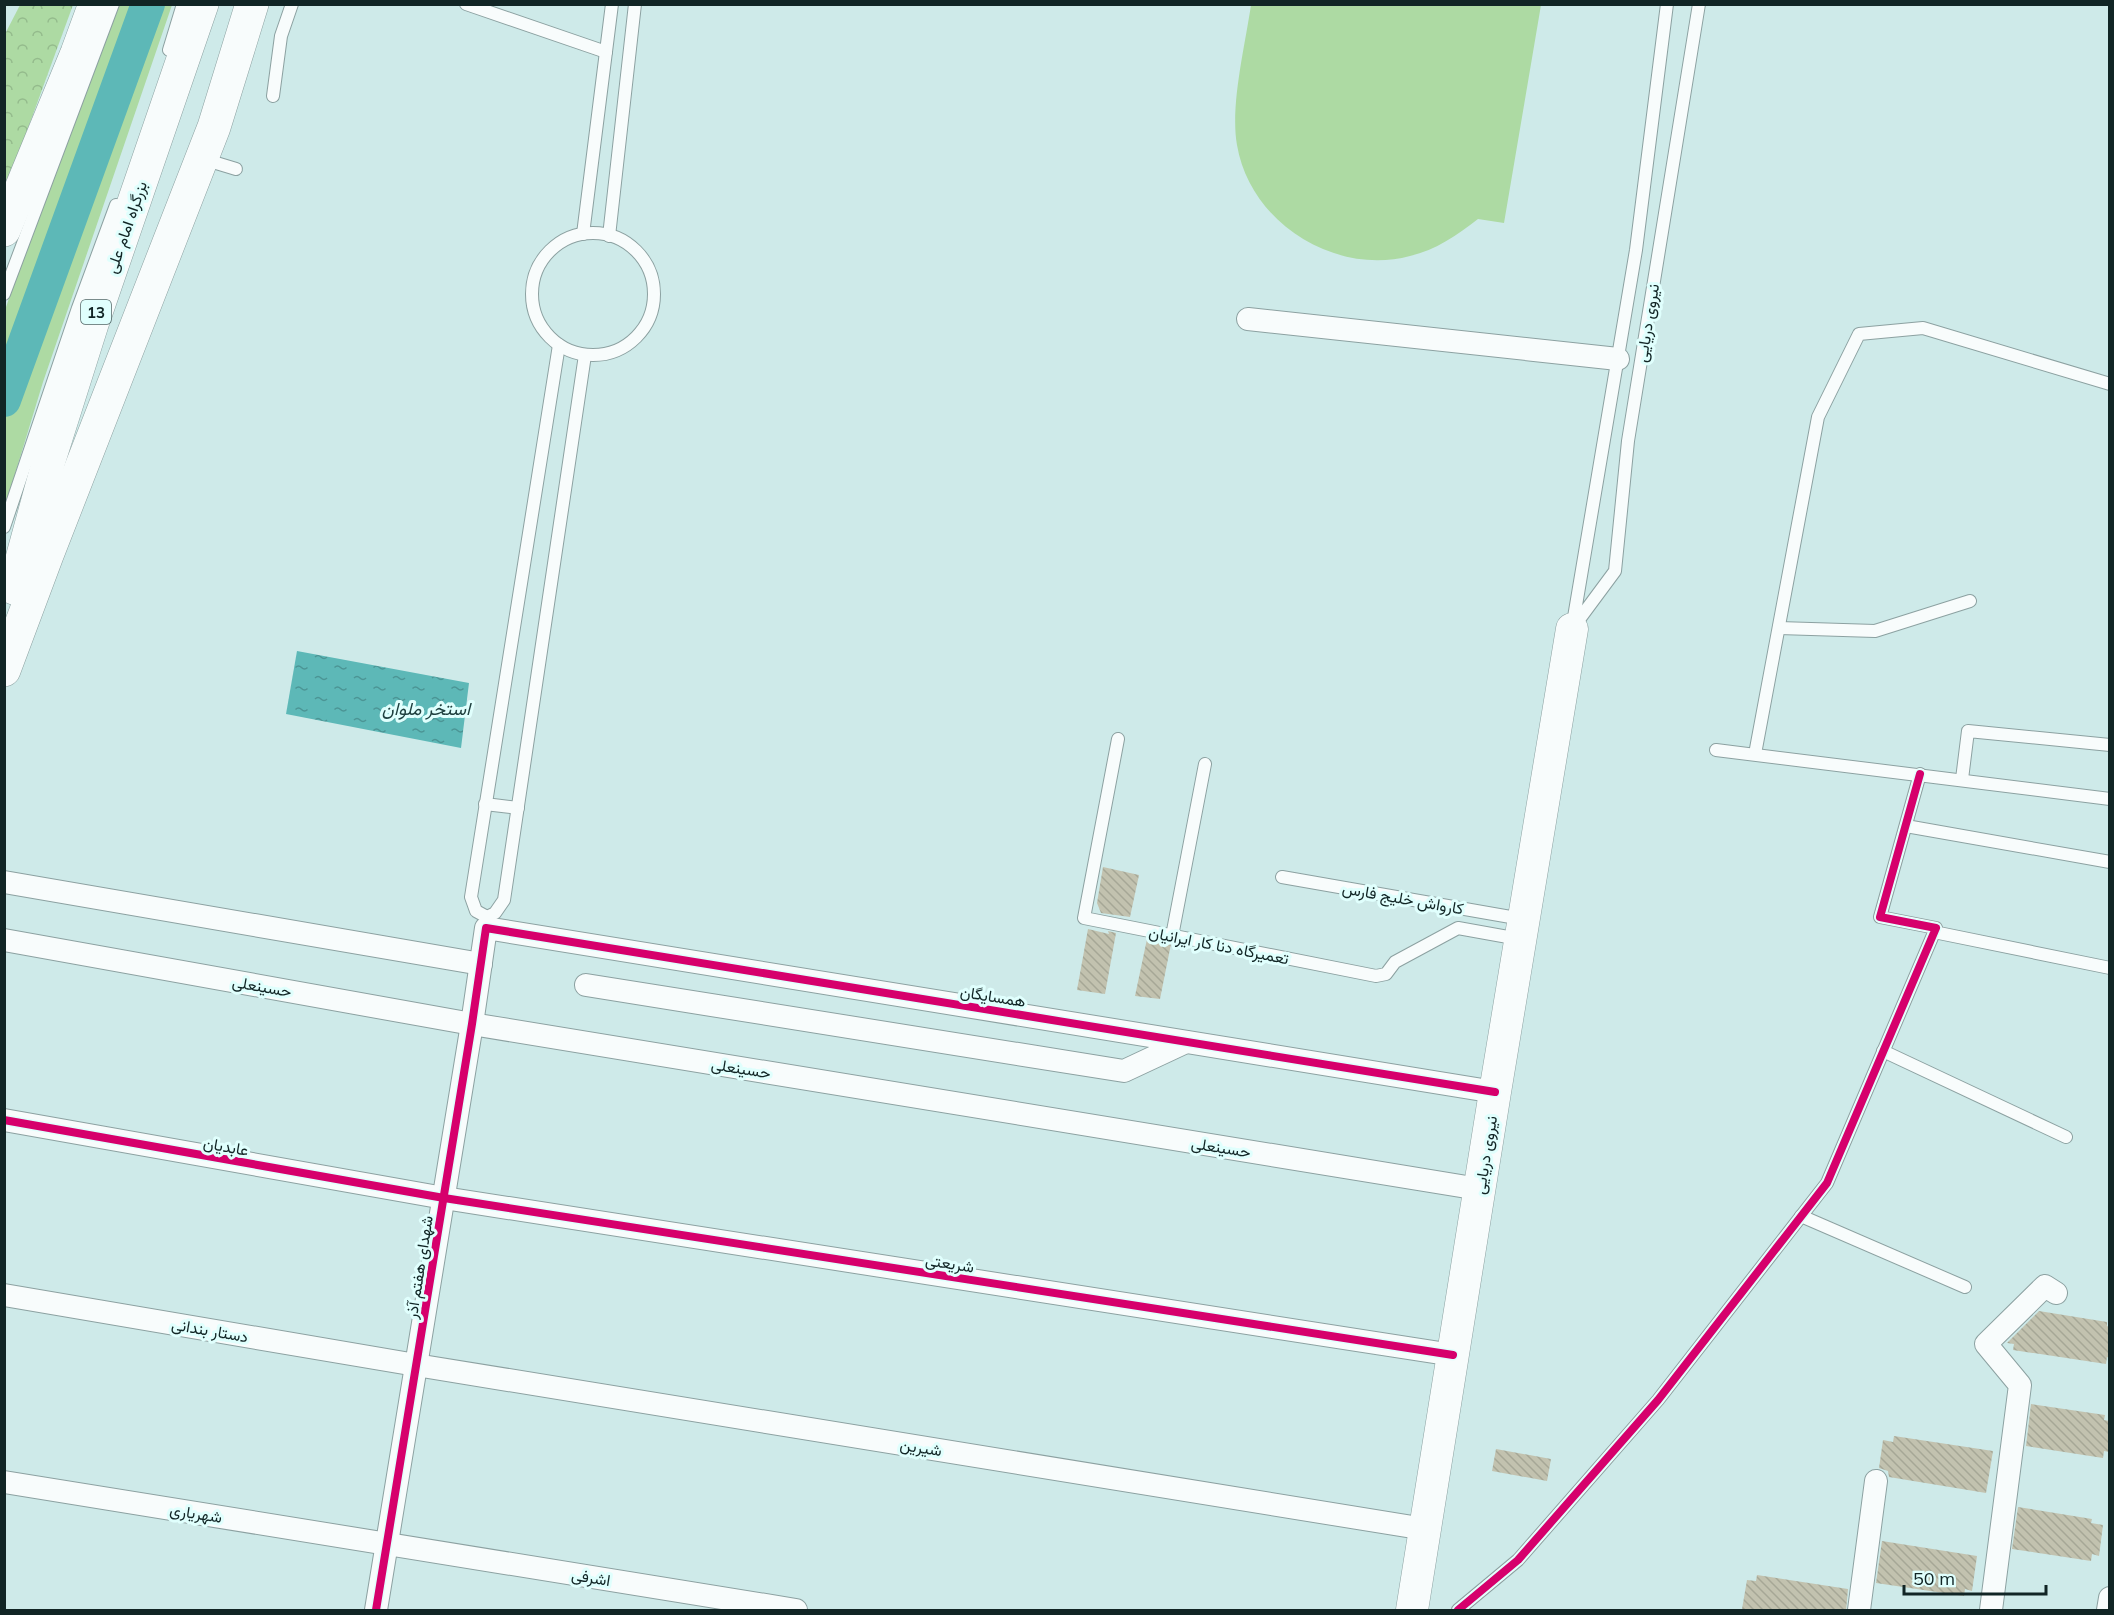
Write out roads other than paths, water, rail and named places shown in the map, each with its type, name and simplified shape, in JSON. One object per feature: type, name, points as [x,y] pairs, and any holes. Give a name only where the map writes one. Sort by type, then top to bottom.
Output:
[{"type":"highway","points":[[4,230],[95,4]]},
{"type":"highway","name":"بزرگراه امام علی","points":[[4,624],[56,437],[92,324],[202,4]]},
{"type":"highway","points":[[4,670],[220,112],[252,4]]},
{"type":"main road","name":"نیروی دریایی","points":[[1412,1611],[1572,629]]},
{"type":"street","points":[[1248,319],[1617,359]]},
{"type":"street","points":[[4,882],[481,964]]},
{"type":"street","name":"شهدای هفتم آذر","points":[[376,1611],[487,922]]},
{"type":"street","name":"همسایگان","points":[[487,922],[1186,1042],[1495,1092]]},
{"type":"street","name":"حسینعلی","points":[[4,940],[472,1024],[1479,1189]]},
{"type":"street","points":[[586,985],[1124,1071],[1186,1042]]},
{"type":"street","name":"عابدیان","points":[[4,1120],[444,1198]]},
{"type":"street","name":"شریعتی","points":[[444,1198],[1453,1355]]},
{"type":"street","points":[[1991,1611],[2020,1385],[1986,1344],[2044,1286],[2056,1293]]},
{"type":"street","name":"دستار بندانی","points":[[4,1294],[416,1365]]},
{"type":"street","name":"شیرین","points":[[416,1365],[1425,1529]]},
{"type":"street","points":[[1859,1611],[1876,1481]]},
{"type":"street","name":"شهریاری","points":[[4,1482],[387,1545]]},
{"type":"street","name":"اشرفی","points":[[387,1545],[796,1611]]},
{"type":"street","points":[[2108,1611],[2109,1598]]},
{"type":"lane","points":[[4,294],[113,4]]},
{"type":"lane","points":[[167,57],[183,4]]},
{"type":"lane","points":[[273,96],[282,36],[292,4]]},
{"type":"lane","points":[[466,4],[606,52]]},
{"type":"lane","points":[[583,234],[612,4]]},
{"type":"lane","points":[[609,236],[635,4]]},
{"type":"lane","name":"نیروی دریایی","points":[[1572,629],[1636,250],[1667,4]]},
{"type":"lane","name":"نیروی دریایی","points":[[1572,629],[1616,571],[1628,441],[1699,4]]},
{"type":"lane","points":[[202,159],[236,169]]},
{"type":"lane","points":[[4,527],[118,198]]},
{"type":"lane","points":[[583,234],[609,236],[623,240],[640,254],[651,272],[655,293],[652,314],[642,333],[626,346],[606,355],[585,355],[566,350],[551,339],[539,323],[533,305],[532,286],[538,267],[549,252],[565,240],[583,234]]},
{"type":"lane","points":[[1755,754],[1818,417],[1859,333],[1923,328],[2109,384]]},
{"type":"lane","points":[[559,345],[471,897],[476,910],[487,922],[504,900],[585,355]]},
{"type":"lane","points":[[1779,628],[1875,631],[1970,601]]},
{"type":"lane","points":[[1962,780],[1968,731],[2109,746]]},
{"type":"lane","name":"تعمیرگاه دنا کار ایرانیان","points":[[1118,739],[1084,918],[1376,976],[1386,974],[1395,962],[1458,928],[1522,929]]},
{"type":"lane","points":[[1716,750],[2109,799]]},
{"type":"lane","points":[[1172,936],[1205,764]]},
{"type":"lane","points":[[1458,1611],[1518,1560],[1658,1400],[1827,1183],[1936,928],[1880,918],[1920,774]]},
{"type":"lane","points":[[485,804],[518,808]]},
{"type":"lane","points":[[1906,826],[2109,862]]},
{"type":"lane","name":"کارواش خلیج فارس","points":[[1282,877],[1522,929]]},
{"type":"lane","points":[[1934,932],[2109,968]]},
{"type":"lane","points":[[1883,1051],[2066,1137]]},
{"type":"lane","points":[[1801,1216],[1965,1287]]},
{"type":"water","name":"استخر ملوان","points":[[297,651],[469,683],[461,748],[286,714]]},
{"type":"waterway","points":[[4,400],[148,4]]}]
